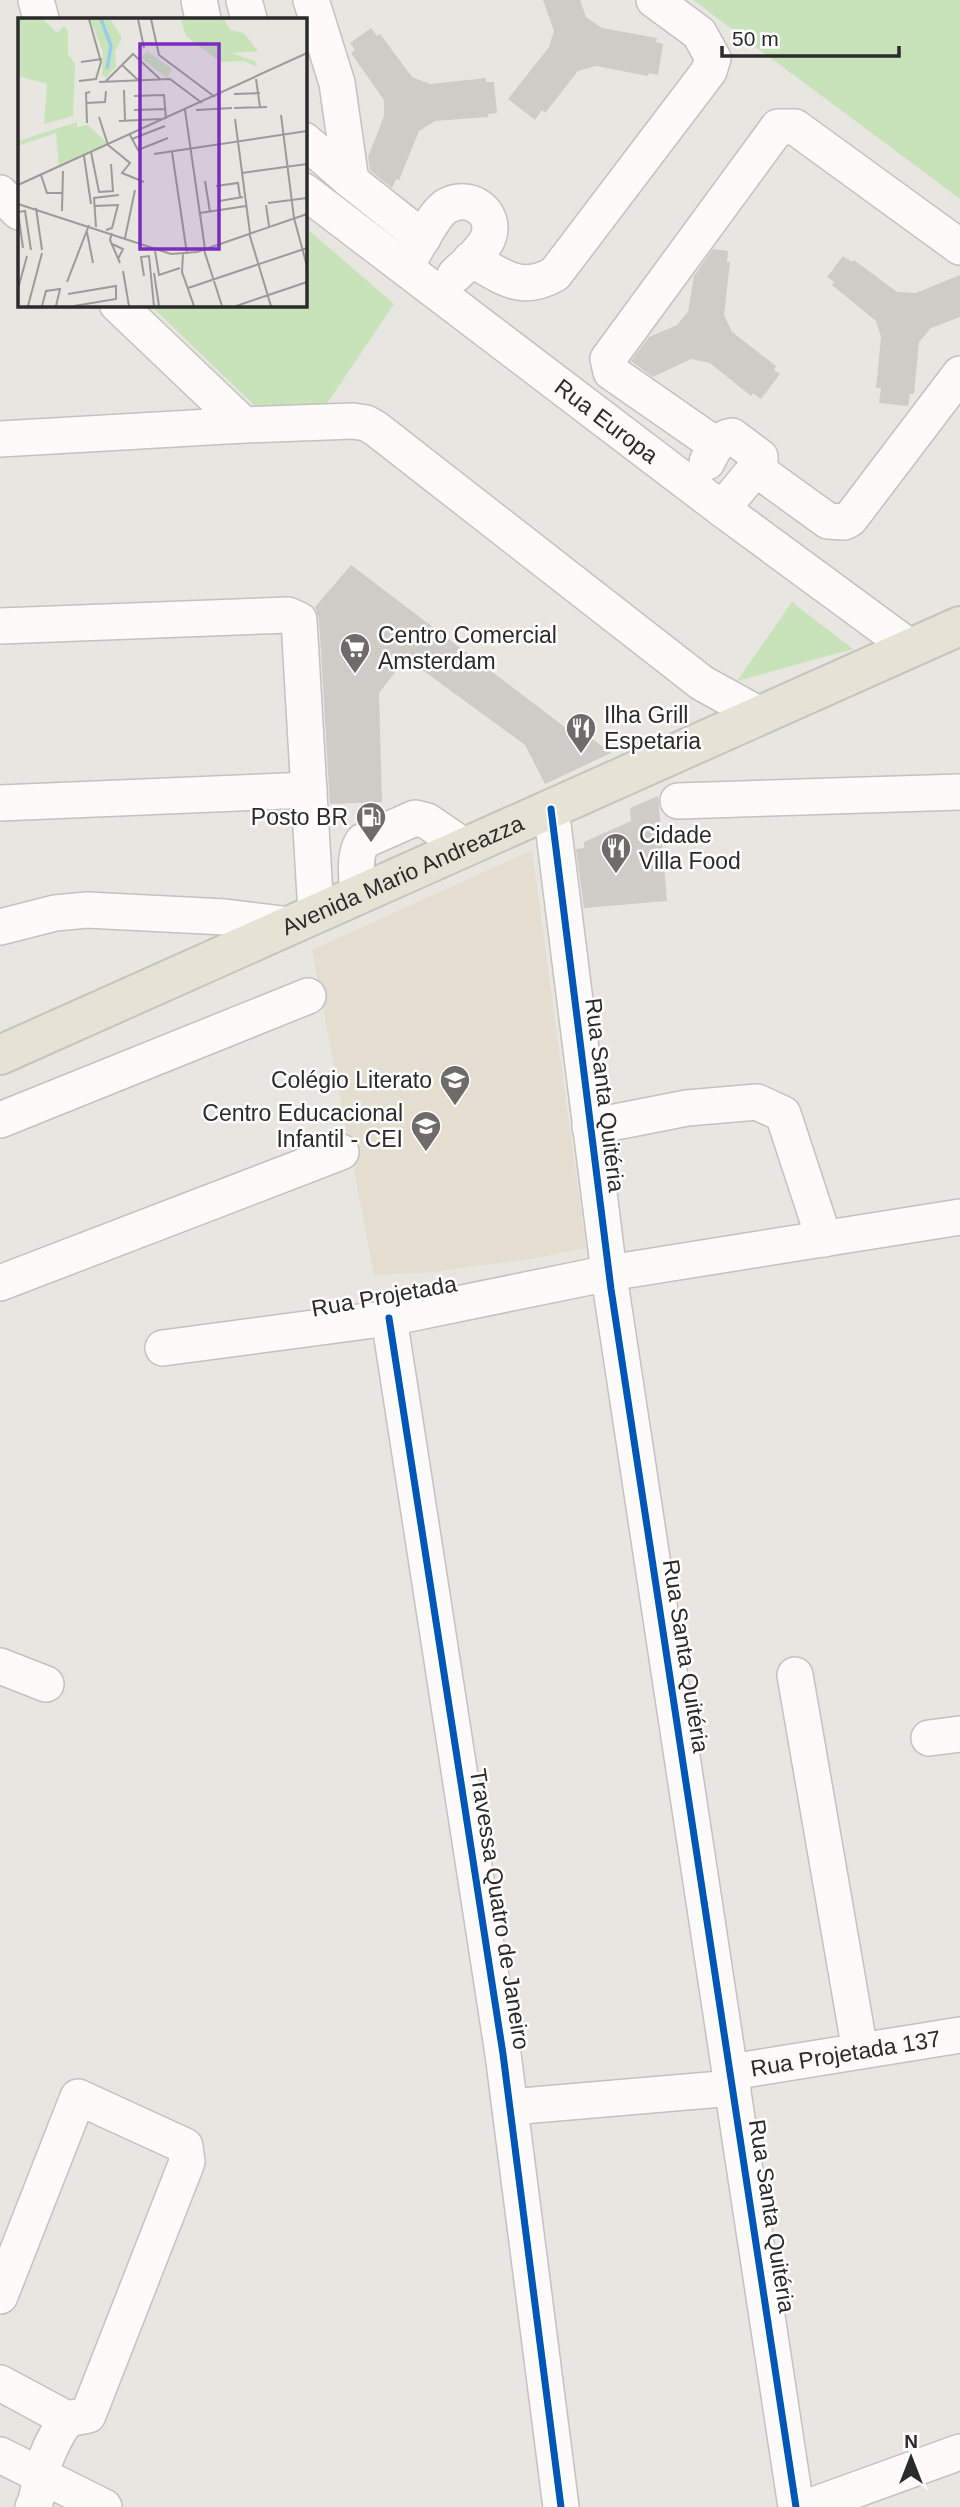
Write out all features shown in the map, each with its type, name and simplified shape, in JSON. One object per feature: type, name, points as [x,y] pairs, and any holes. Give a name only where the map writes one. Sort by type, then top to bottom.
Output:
[{"type":"main road","name":"Avenida Mario Andreazza","points":[[0,1055],[960,626]]},
{"type":"street","points":[[36,0],[41,18]]},
{"type":"street","points":[[199,0],[203,18]]},
{"type":"street","points":[[244,0],[249,18]]},
{"type":"street","points":[[311,0],[337,83],[351,181]]},
{"type":"street","points":[[454,276],[528,285],[544,281],[555,274],[709,71],[713,58],[699,33],[654,0]]},
{"type":"street","points":[[960,247],[795,127],[778,127],[608,359],[611,372],[704,466],[724,437],[732,436],[760,457],[760,463],[739,489],[828,521],[844,522],[850,519],[960,374]]},
{"type":"street","points":[[306,142],[351,181],[415,251],[446,206],[453,203],[472,203],[481,207],[487,214],[490,228],[486,243],[454,276]]},
{"type":"street","name":"Rua Europa","points":[[306,192],[415,251],[454,276],[704,466],[739,489],[911,648]]},
{"type":"street","points":[[0,194],[18,211]]},
{"type":"street","points":[[119,306],[244,425]]},
{"type":"street","points":[[0,439],[244,425],[353,421],[366,423],[702,682],[760,715]]},
{"type":"street","points":[[0,626],[288,615],[295,617],[299,620],[309,790],[303,920],[87,910],[55,913],[0,927]]},
{"type":"street","points":[[0,803],[309,790]]},
{"type":"street","points":[[678,801],[960,792]]},
{"type":"street","name":"Rua Santa Quitéria","points":[[551,808],[609,1273],[796,2507]]},
{"type":"street","points":[[0,1120],[308,996]]},
{"type":"street","points":[[590,1127],[687,1108],[757,1102],[783,1114],[824,1238]]},
{"type":"street","points":[[0,1283],[341,1153]]},
{"type":"street","name":"Rua Projetada","points":[[163,1349],[389,1318],[609,1273],[960,1217]]},
{"type":"street","name":"Travessa Quatro de Janeiro","points":[[389,1318],[510,2107],[561,2507]]},
{"type":"street","points":[[0,1666],[46,1684]]},
{"type":"street","points":[[795,1675],[860,2051]]},
{"type":"street","name":"Rua Projetada 137","points":[[510,2107],[732,2080],[860,2051],[960,2035]]},
{"type":"street","points":[[0,2296],[78,2097],[185,2146],[187,2162],[88,2416],[67,2418],[0,2383]]},
{"type":"street","points":[[67,2418],[53,2439],[18,2477],[104,2507]]},
{"type":"street","points":[[808,2507],[960,2452]]},
{"type":"shaded area","name":"Colégio Literato","points":[[532,850],[586,1248],[434,1272],[374,1275],[312,950]]},
{"type":"green space","points":[[693,0],[960,0],[960,199]]},
{"type":"green space","points":[[306,228],[394,304],[324,408],[269,408],[254,405],[151,306],[306,306]]},
{"type":"green space","points":[[792,602],[853,649],[737,681]]},
{"type":"building","points":[[543,0],[580,0],[586,17],[602,28],[657,38],[656,42],[663,44],[658,75],[649,73],[648,76],[596,66],[578,71],[545,113],[542,110],[535,120],[508,99],[549,47],[554,31]]},
{"type":"building","points":[[371,28],[377,36],[380,34],[412,77],[430,84],[486,78],[486,82],[494,82],[497,113],[488,114],[488,117],[435,121],[419,131],[399,180],[396,179],[392,188],[370,170],[368,157],[384,116],[384,100],[351,53],[355,50],[350,43]]},
{"type":"building","points":[[713,249],[728,251],[727,262],[730,262],[724,315],[732,332],[776,366],[774,370],[780,374],[761,399],[753,393],[751,396],[710,363],[691,359],[653,377],[631,361],[649,337],[677,325],[688,312],[694,276]]},
{"type":"building","points":[[843,256],[852,262],[854,260],[897,292],[916,293],[960,275],[960,317],[931,328],[919,342],[914,394],[910,394],[908,406],[879,403],[881,388],[876,388],[881,337],[876,321],[832,285],[834,282],[827,277]]},
{"type":"building","name":"Centro Comercial Amsterdam","points":[[351,565],[566,728],[570,722],[611,753],[545,784],[525,745],[406,658],[379,693],[382,802],[330,804],[319,619],[315,607]]},
{"type":"building","name":"Cidade Villa Food","points":[[658,796],[667,901],[584,908],[576,849],[584,848],[584,842],[631,821],[630,808]]},
{"type":"cycle path","points":[[551,809],[611,1289],[796,2507]]},
{"type":"cycle path","points":[[389,1318],[503,2054],[561,2507]]},
{"type":"place","name":"Centro Comercial Amsterdam","points":[[355,675]]},
{"type":"place","name":"Ilha Grill Espetaria","points":[[581,755]]},
{"type":"place","name":"Posto BR","points":[[371,844]]},
{"type":"place","name":"Cidade Villa Food","points":[[616,875]]},
{"type":"place","name":"Colégio Literato","points":[[455,1107]]},
{"type":"place","name":"Centro Educacional Infantil - CEI","points":[[426,1153]]}]
